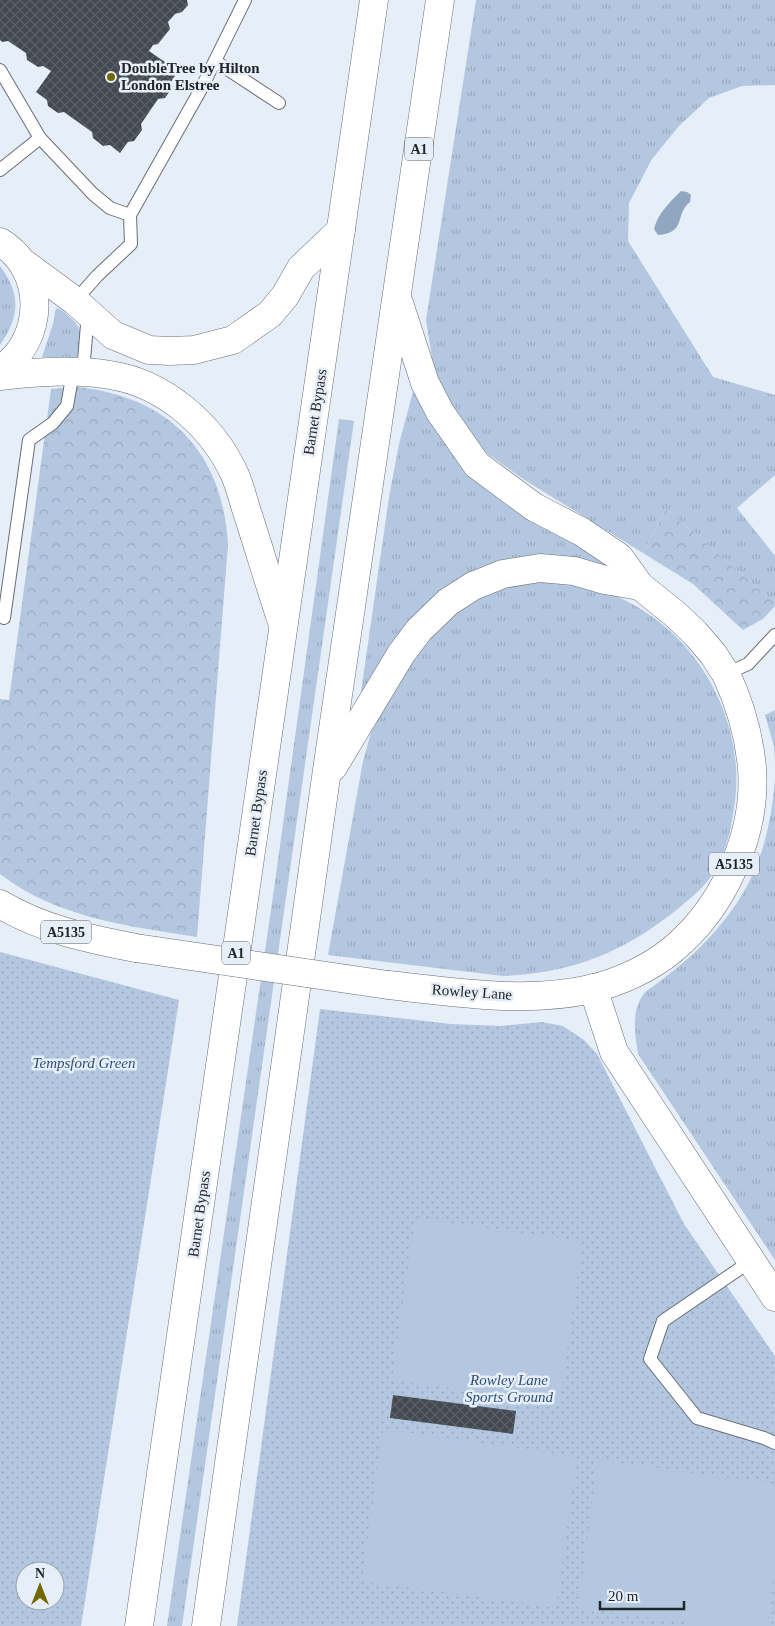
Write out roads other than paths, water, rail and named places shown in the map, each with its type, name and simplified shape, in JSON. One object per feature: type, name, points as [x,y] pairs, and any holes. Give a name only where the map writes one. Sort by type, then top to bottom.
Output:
[{"type":"main road","name":"Barnet Bypass","points":[[139,1626],[374,0]]},
{"type":"main road","name":"A1","points":[[206,1626],[326,777],[440,0]]},
{"type":"main road","points":[[8,245],[82,307],[112,336],[149,350],[194,350],[234,340],[253,328],[270,314],[285,296],[301,268],[341,230]]},
{"type":"main road","points":[[0,370],[9,364],[23,348],[32,330],[36,307],[34,286],[8,245]]},
{"type":"main road","points":[[397,298],[425,383],[440,412],[477,465],[534,507],[582,532],[618,557],[640,586],[695,633],[713,654],[726,674]]},
{"type":"main road","points":[[0,376],[78,372],[111,375],[141,384],[173,400],[200,424],[221,450],[235,475],[283,626]]},
{"type":"main road","points":[[326,777],[400,654],[420,630],[448,602],[473,586],[503,574],[540,568],[574,571],[605,580],[640,586]]},
{"type":"main road","name":"A5135","points":[[593,988],[646,968],[673,949],[695,927],[730,877],[742,844],[750,811],[752,770],[748,735],[739,702],[726,674]]},
{"type":"main road","name":"Rowley Lane","points":[[0,904],[16,913],[57,930],[136,948],[388,984],[442,991],[530,997],[593,988]]},
{"type":"main road","points":[[593,988],[614,1052],[775,1298]]},
{"type":"lane","points":[[4,618],[29,440],[53,423],[67,406],[78,372],[82,307],[97,276],[131,244],[130,216],[184,120],[245,0]]},
{"type":"lane","points":[[214,61],[279,102]]},
{"type":"lane","points":[[0,70],[40,138],[93,194],[110,208],[130,216]]},
{"type":"lane","points":[[0,170],[40,138]]},
{"type":"lane","points":[[726,674],[748,664],[775,635]]},
{"type":"lane","points":[[751,1261],[664,1320],[650,1359],[697,1418],[775,1443]]},
{"type":"place","name":"DoubleTree by Hilton London Elstree","points":[[111,77]]},
{"type":"park label","name":"Tempsford Green","points":[[84,1063]]},
{"type":"park label","name":"Rowley Lane Sports Ground","points":[[509,1388]]}]
